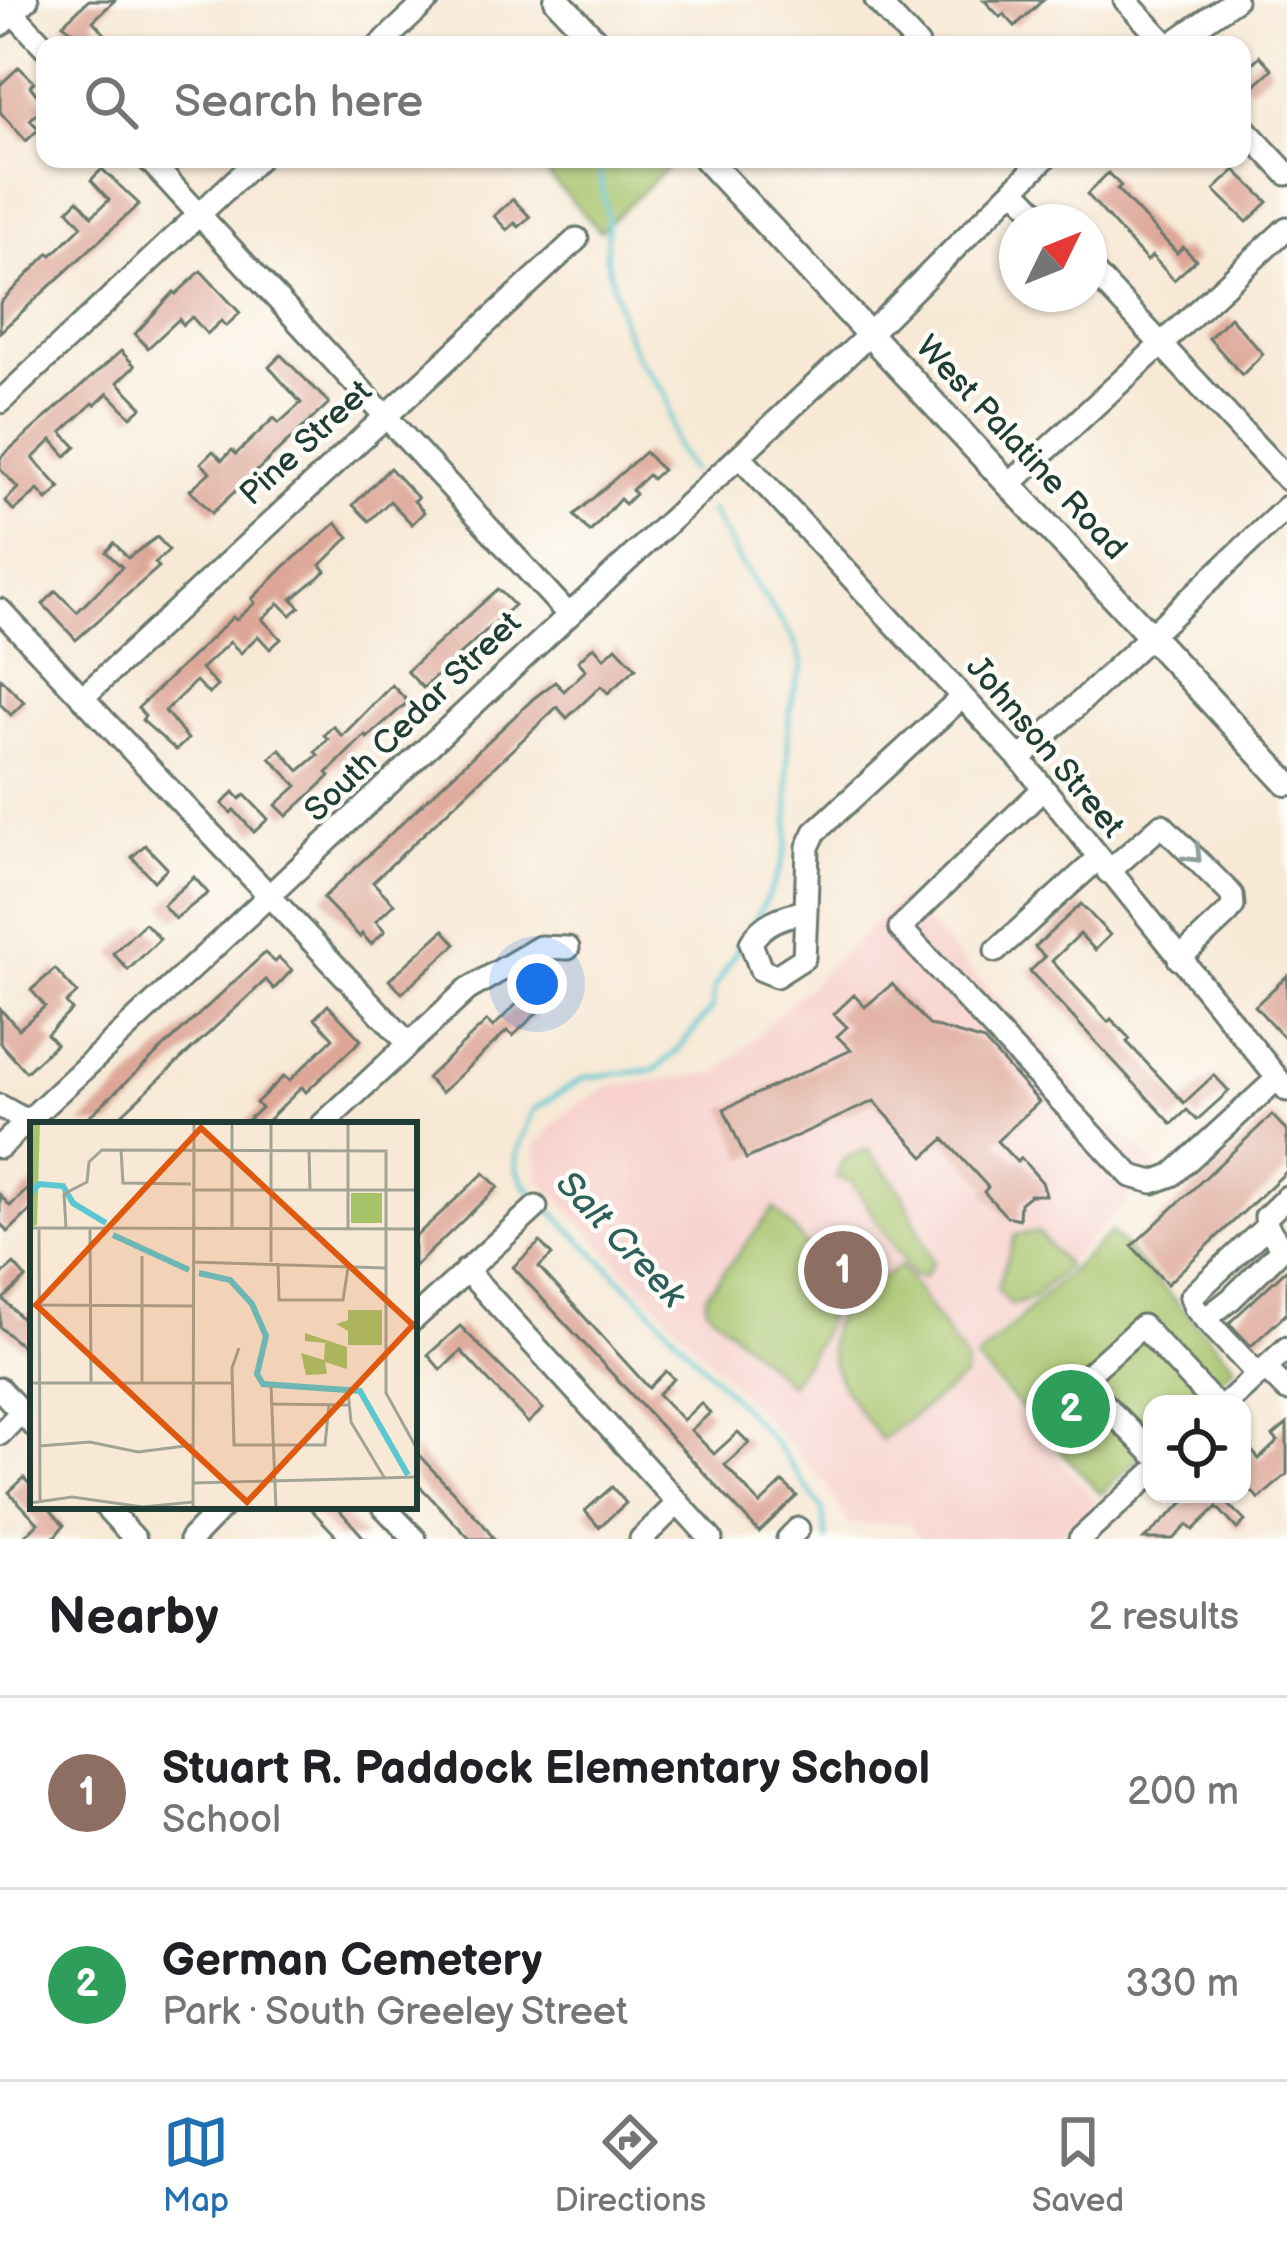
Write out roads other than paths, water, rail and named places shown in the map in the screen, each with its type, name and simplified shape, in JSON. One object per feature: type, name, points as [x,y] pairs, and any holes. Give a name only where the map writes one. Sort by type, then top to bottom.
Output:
[{"type":"main road","points":[[557,0],[591,36]]},
{"type":"main road","name":"West Palatine Road","points":[[714,168],[1287,783]]},
{"type":"street","points":[[390,36],[428,0]]},
{"type":"street","points":[[876,0],[910,36]]},
{"type":"street","points":[[1125,0],[1159,36]]},
{"type":"street","points":[[1181,36],[1234,0]]},
{"type":"street","points":[[10,9],[36,37]]},
{"type":"street","points":[[1251,136],[1287,174]]},
{"type":"street","points":[[156,168],[568,614]]},
{"type":"street","points":[[0,401],[248,168]]},
{"type":"street","name":"South Cedar Street","points":[[0,1147],[871,334],[1014,189],[1029,168]]},
{"type":"street","points":[[1014,189],[1029,204]]},
{"type":"street","points":[[1010,484],[1287,227]]},
{"type":"street","name":"Pine Street","points":[[82,698],[577,239]]},
{"type":"street","points":[[1107,286],[1287,479]]},
{"type":"street","name":"Johnson Street","points":[[740,457],[1020,759],[1282,1085]]},
{"type":"street","points":[[1020,759],[1287,507]]},
{"type":"street","points":[[0,610],[408,1043]]},
{"type":"street","points":[[806,911],[808,847],[815,832],[962,697]]},
{"type":"street","points":[[1042,790],[899,928],[1132,1175],[1153,1183],[1172,1175],[1282,1085]]},
{"type":"street","points":[[996,951],[1162,825],[1234,901],[1228,913],[1179,959]]},
{"type":"street","points":[[325,1122],[467,990],[540,947],[568,948]]},
{"type":"street","points":[[0,1106],[27,1121]]},
{"type":"street","points":[[1287,1197],[1266,1217],[1267,1226],[1192,1297],[1205,1319],[1287,1390]]},
{"type":"street","points":[[417,1316],[536,1207]]},
{"type":"street","points":[[466,1270],[711,1539]]},
{"type":"street","points":[[1143,1445],[1081,1382],[1142,1326],[1207,1395]]},
{"type":"street","points":[[1236,1395],[1287,1348]]},
{"type":"street","points":[[0,1389],[27,1418],[0,1434]]},
{"type":"street","points":[[1080,1539],[1143,1481]]},
{"type":"street","points":[[640,1539],[678,1503]]},
{"type":"street","points":[[108,1509],[135,1539]]},
{"type":"street","points":[[191,1539],[220,1509]]},
{"type":"street","points":[[386,1509],[415,1539]]},
{"type":"waterway","name":"Salt Creek","points":[[599,168],[608,220],[606,255],[623,325],[638,359],[666,395],[676,446],[691,471]]},
{"type":"waterway","name":"Salt Creek","points":[[711,510],[740,562],[793,638],[803,666],[788,728],[786,847],[752,925]]},
{"type":"waterway","name":"Salt Creek","points":[[743,940],[714,989],[712,1008],[675,1053],[655,1070],[585,1077],[534,1109],[517,1151],[516,1168],[525,1185],[650,1308],[776,1444],[822,1509],[827,1539]]},
{"type":"place","name":"Stuart R. Paddock Elementary School","points":[[843,1270]]},
{"type":"place","name":"German Cemetery","points":[[1071,1409]]}]
